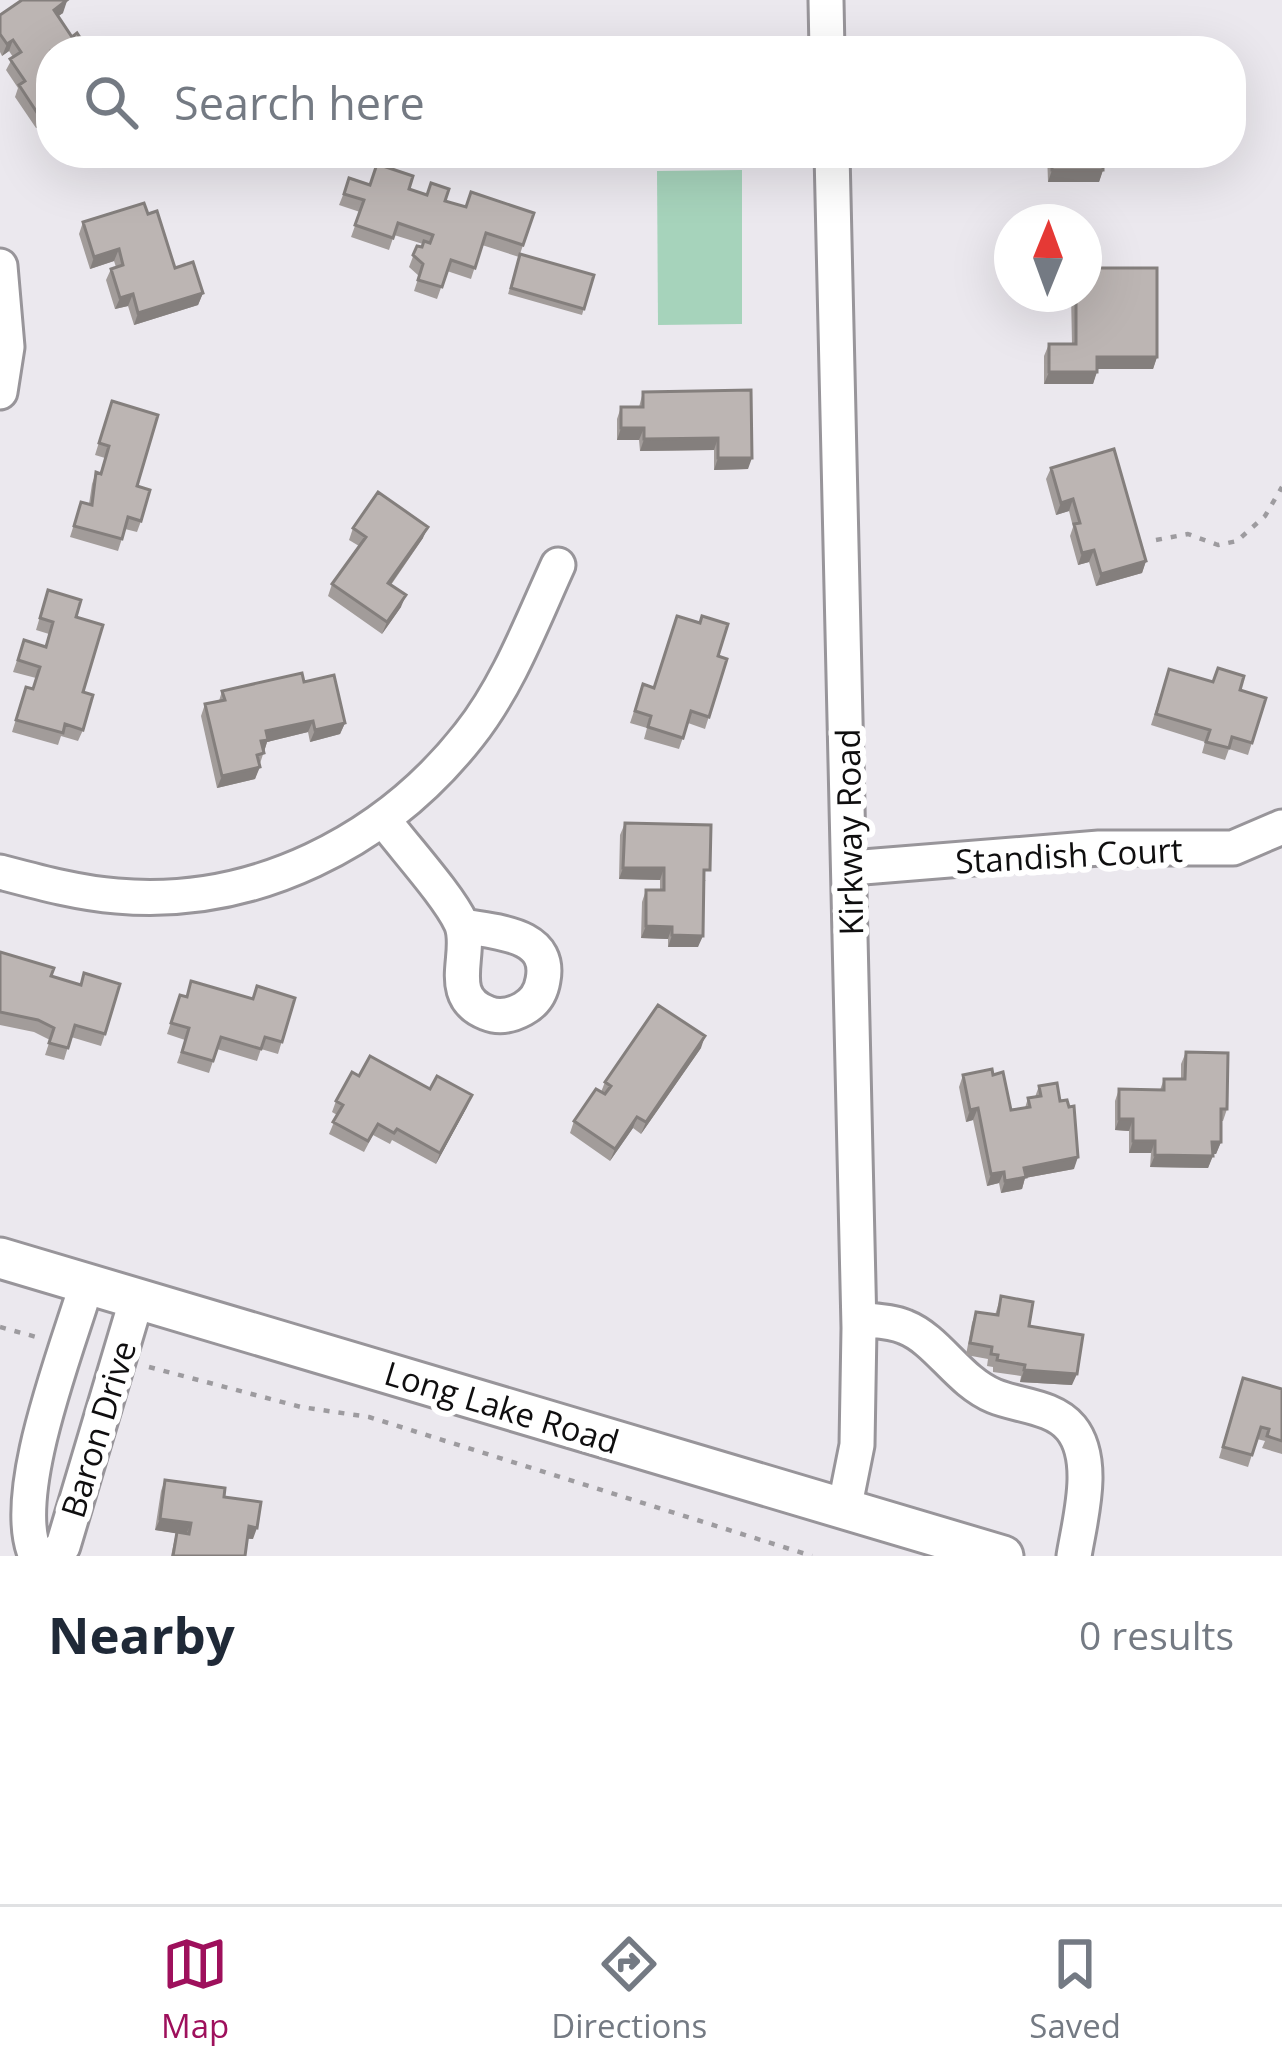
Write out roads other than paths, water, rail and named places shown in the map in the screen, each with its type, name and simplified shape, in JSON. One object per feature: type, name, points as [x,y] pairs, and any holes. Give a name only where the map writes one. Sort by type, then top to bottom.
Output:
[{"type":"main road","name":"Long Lake Road","points":[[0,1258],[1003,1556]]},
{"type":"street","points":[[826,0],[827,36]]},
{"type":"street","name":"Kirkway Road","points":[[832,168],[859,1319],[857,1445],[844,1510]]},
{"type":"street","points":[[0,266],[7,346],[0,392]]},
{"type":"street","points":[[0,872],[116,896],[197,895],[250,884],[337,850],[432,777],[470,734],[499,690],[558,565]]},
{"type":"street","points":[[383,819],[463,926]]},
{"type":"street","name":"Standish Court","points":[[851,868],[1099,848],[1233,848],[1282,827]]},
{"type":"street","name":"Baron Drive","points":[[36,1556],[28,1540],[28,1508],[37,1449],[87,1283]]},
{"type":"street","name":"Baron Drive","points":[[52,1556],[63,1546],[137,1298]]},
{"type":"street","points":[[859,1319],[906,1327],[952,1368],[992,1395],[1037,1408],[1070,1426],[1083,1454],[1074,1556]]}]
